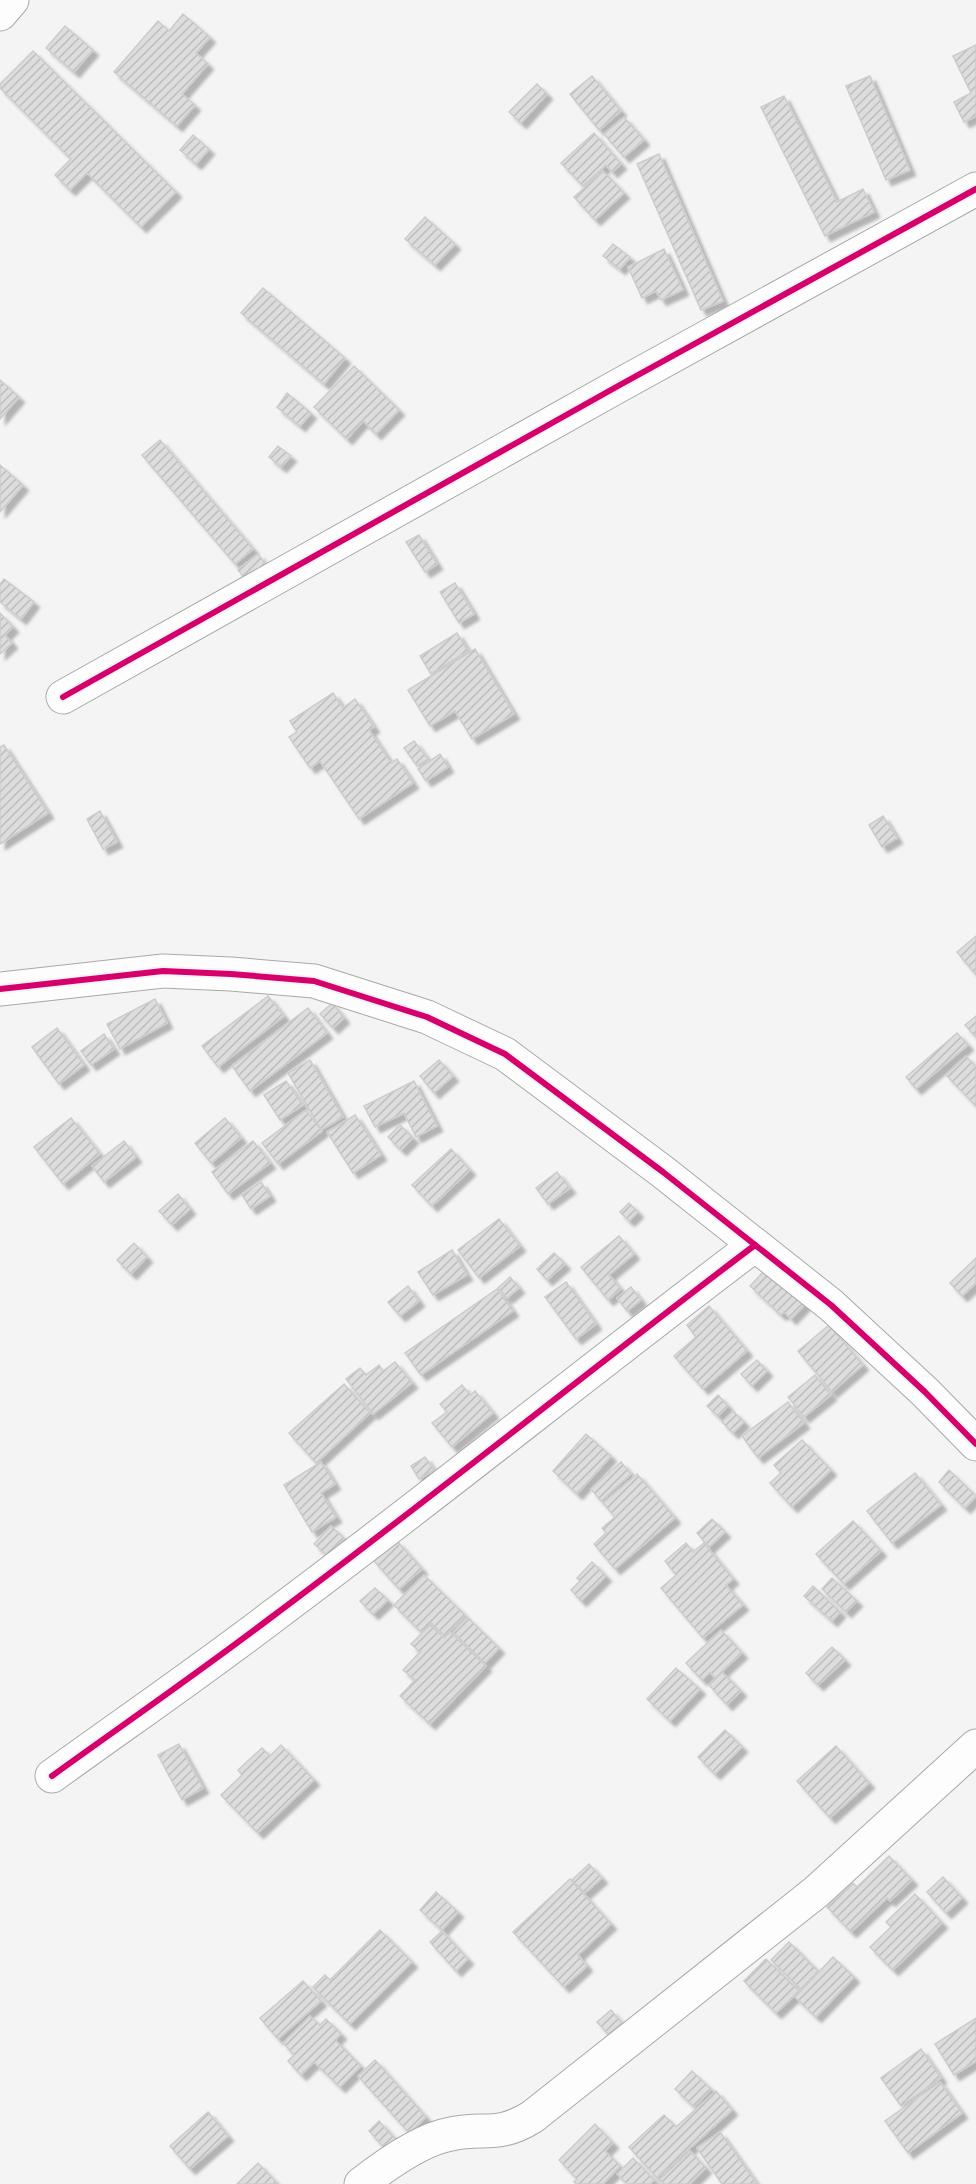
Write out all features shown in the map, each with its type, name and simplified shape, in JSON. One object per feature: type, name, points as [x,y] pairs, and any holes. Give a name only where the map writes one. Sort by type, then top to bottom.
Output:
[{"type":"street","points":[[0,14],[12,0]]},
{"type":"street","points":[[63,697],[618,386],[976,189]]},
{"type":"street","points":[[0,989],[163,971],[231,974],[314,981],[427,1017],[505,1054],[663,1172],[831,1305],[925,1392],[976,1444]]},
{"type":"street","points":[[52,1776],[267,1621],[445,1485],[601,1361],[755,1245]]},
{"type":"street","points":[[361,2184],[417,2147],[450,2134],[501,2131],[516,2127],[532,2117],[816,1892],[976,1746]]},
{"type":"building","points":[[183,14],[210,37],[196,53],[208,64],[182,94],[195,105],[177,126],[114,72],[158,21],[169,31]]},
{"type":"building","points":[[65,26],[93,50],[74,72],[46,48]]},
{"type":"building","points":[[976,45],[976,116],[964,122],[954,102],[971,93],[953,56]]},
{"type":"building","points":[[33,51],[176,192],[141,227],[87,173],[70,190],[55,175],[71,159],[0,88],[0,84]]},
{"type":"building","points":[[592,76],[621,111],[599,130],[570,94]]},
{"type":"building","points":[[870,76],[910,170],[886,180],[846,86]]},
{"type":"building","points":[[537,84],[547,94],[521,123],[509,112]]},
{"type":"building","points":[[784,96],[837,202],[863,189],[874,212],[825,236],[761,107]]},
{"type":"building","points":[[624,117],[644,140],[624,157],[604,134]]},
{"type":"building","points":[[594,133],[621,164],[612,172],[606,165],[583,186],[561,163]]},
{"type":"building","points":[[193,135],[209,149],[196,164],[180,150]]},
{"type":"building","points":[[659,154],[723,301],[701,310],[637,164]]},
{"type":"building","points":[[603,171],[624,193],[595,220],[574,197]]},
{"type":"building","points":[[425,217],[455,244],[435,265],[405,239]]},
{"type":"building","points":[[613,244],[630,257],[620,269],[603,256]]},
{"type":"building","points":[[664,249],[683,290],[661,300],[656,291],[642,298],[628,267]]},
{"type":"building","points":[[263,288],[345,358],[324,384],[241,313]]},
{"type":"building","points":[[354,366],[399,410],[376,434],[363,421],[347,439],[314,407]]},
{"type":"building","points":[[0,380],[19,397],[0,419]]},
{"type":"building","points":[[287,393],[311,413],[300,426],[277,407]]},
{"type":"building","points":[[160,440],[253,549],[235,564],[142,455]]},
{"type":"building","points":[[278,446],[291,456],[281,467],[269,457]]},
{"type":"building","points":[[0,465],[23,485],[0,512]]},
{"type":"building","points":[[419,535],[437,564],[425,572],[406,542]]},
{"type":"building","points":[[258,554],[267,566],[247,582],[238,570]]},
{"type":"building","points":[[4,579],[34,602],[21,619],[0,602],[0,584]]},
{"type":"building","points":[[455,583],[474,614],[459,623],[440,592]]},
{"type":"building","points":[[0,613],[13,627],[5,635],[12,643],[0,654]]},
{"type":"building","points":[[457,633],[468,651],[431,674],[420,656]]},
{"type":"building","points":[[475,649],[514,714],[472,739],[455,711],[430,726],[408,690]]},
{"type":"building","points":[[333,693],[343,708],[355,699],[374,727],[369,730],[391,763],[397,759],[413,783],[359,819],[320,761],[310,768],[289,737],[297,732],[290,721]]},
{"type":"building","points":[[414,741],[428,759],[417,766],[404,748]]},
{"type":"building","points":[[4,745],[48,813],[0,844],[0,747]]},
{"type":"building","points":[[440,754],[448,767],[426,781],[418,769]]},
{"type":"building","points":[[100,811],[117,842],[103,849],[87,819]]},
{"type":"building","points":[[883,816],[897,838],[882,847],[869,825]]},
{"type":"building","points":[[976,936],[976,975],[957,952]]},
{"type":"building","points":[[268,996],[284,1016],[218,1067],[202,1046]]},
{"type":"building","points":[[155,999],[167,1023],[120,1049],[107,1024]]},
{"type":"building","points":[[332,1003],[344,1018],[333,1028],[320,1014]]},
{"type":"building","points":[[308,1008],[327,1033],[250,1091],[232,1066]]},
{"type":"building","points":[[976,1016],[976,1037],[965,1025]]},
{"type":"building","points":[[57,1028],[84,1065],[59,1084],[32,1047]]},
{"type":"building","points":[[957,1033],[968,1045],[916,1089],[906,1077]]},
{"type":"building","points":[[104,1034],[114,1049],[91,1065],[81,1051]]},
{"type":"building","points":[[966,1056],[976,1067],[976,1102],[974,1104],[946,1075]]},
{"type":"building","points":[[310,1060],[343,1117],[321,1130],[288,1073]]},
{"type":"building","points":[[439,1060],[453,1076],[434,1093],[420,1076]]},
{"type":"building","points":[[286,1081],[303,1105],[280,1120],[264,1095]]},
{"type":"building","points":[[414,1081],[437,1126],[416,1137],[404,1113],[375,1127],[364,1106]]},
{"type":"building","points":[[306,1110],[322,1131],[278,1164],[262,1143]]},
{"type":"building","points":[[355,1115],[381,1155],[353,1173],[327,1132]]},
{"type":"building","points":[[71,1118],[100,1154],[63,1184],[34,1147]]},
{"type":"building","points":[[225,1118],[241,1138],[211,1163],[195,1143]]},
{"type":"building","points":[[400,1125],[413,1138],[401,1150],[388,1137]]},
{"type":"building","points":[[124,1141],[136,1157],[104,1182],[92,1166]]},
{"type":"building","points":[[253,1141],[270,1163],[228,1194],[212,1172]]},
{"type":"building","points":[[451,1149],[470,1170],[432,1206],[412,1185]]},
{"type":"building","points":[[557,1172],[570,1188],[548,1204],[536,1188]]},
{"type":"building","points":[[261,1182],[270,1196],[251,1209],[242,1195]]},
{"type":"building","points":[[178,1194],[190,1209],[172,1225],[159,1211]]},
{"type":"building","points":[[629,1203],[638,1212],[629,1221],[620,1212]]},
{"type":"building","points":[[499,1219],[520,1246],[479,1278],[458,1250]]},
{"type":"building","points":[[619,1236],[634,1254],[609,1275],[621,1289],[608,1300],[581,1267]]},
{"type":"building","points":[[134,1243],[147,1257],[131,1274],[117,1260]]},
{"type":"building","points":[[452,1250],[467,1275],[433,1295],[418,1272]]},
{"type":"building","points":[[554,1253],[565,1264],[547,1280],[537,1269]]},
{"type":"building","points":[[976,1258],[976,1283],[962,1296],[950,1283]]},
{"type":"building","points":[[767,1268],[809,1300],[791,1319],[784,1312],[781,1315],[750,1286]]},
{"type":"building","points":[[510,1277],[519,1288],[507,1298],[498,1288]]},
{"type":"building","points":[[566,1282],[596,1324],[576,1339],[545,1297]]},
{"type":"building","points":[[408,1286],[419,1301],[400,1316],[388,1302]]},
{"type":"building","points":[[631,1287],[641,1300],[627,1311],[617,1298]]},
{"type":"building","points":[[497,1289],[513,1311],[421,1375],[405,1353]]},
{"type":"building","points":[[709,1306],[747,1351],[703,1389],[674,1356],[696,1337],[687,1325]]},
{"type":"building","points":[[829,1325],[863,1365],[832,1392],[798,1351]]},
{"type":"building","points":[[757,1360],[767,1371],[752,1386],[741,1374]]},
{"type":"building","points":[[395,1362],[412,1383],[373,1414],[346,1379],[360,1368],[366,1375],[379,1365],[383,1371]]},
{"type":"building","points":[[815,1375],[831,1395],[804,1417],[788,1397]]},
{"type":"building","points":[[344,1384],[370,1413],[316,1463],[289,1433]]},
{"type":"building","points":[[462,1385],[470,1395],[475,1391],[493,1413],[452,1447],[432,1423],[447,1412],[440,1404]]},
{"type":"building","points":[[718,1395],[728,1406],[718,1416],[707,1406]]},
{"type":"building","points":[[788,1402],[804,1423],[758,1458],[742,1436]]},
{"type":"building","points":[[733,1411],[744,1422],[733,1433],[722,1422]]},
{"type":"building","points":[[586,1434],[611,1456],[577,1494],[553,1471]]},
{"type":"building","points":[[802,1440],[831,1470],[792,1507],[770,1483],[781,1473],[774,1465]]},
{"type":"building","points":[[425,1457],[434,1470],[419,1479],[411,1466]]},
{"type":"building","points":[[321,1462],[335,1484],[321,1493],[336,1517],[312,1532],[284,1485]]},
{"type":"building","points":[[621,1462],[631,1474],[601,1501],[591,1489]]},
{"type":"building","points":[[949,1470],[976,1496],[965,1508],[939,1482]]},
{"type":"building","points":[[915,1473],[941,1505],[892,1543],[867,1511]]},
{"type":"building","points":[[637,1474],[675,1518],[615,1569],[594,1544],[606,1533],[602,1528],[615,1517],[603,1503]]},
{"type":"building","points":[[712,1519],[725,1532],[709,1547],[697,1533]]},
{"type":"building","points":[[853,1521],[881,1551],[844,1584],[816,1554]]},
{"type":"building","points":[[331,1526],[344,1538],[328,1556],[314,1544]]},
{"type":"building","points":[[397,1541],[422,1569],[399,1589],[374,1561]]},
{"type":"building","points":[[686,1543],[693,1552],[704,1543],[733,1579],[726,1585],[743,1605],[703,1638],[661,1588],[676,1575],[665,1561]]},
{"type":"building","points":[[592,1562],[606,1576],[581,1601],[571,1590],[580,1581],[577,1578]]},
{"type":"building","points":[[424,1575],[465,1615],[445,1636],[431,1623],[422,1633],[394,1605]]},
{"type":"building","points":[[832,1578],[857,1601],[846,1612],[822,1589]]},
{"type":"building","points":[[813,1586],[840,1612],[832,1621],[804,1596]]},
{"type":"building","points":[[375,1588],[388,1600],[373,1614],[360,1601]]},
{"type":"building","points":[[467,1617],[499,1648],[485,1663],[453,1632]]},
{"type":"building","points":[[430,1625],[444,1638],[450,1632],[486,1666],[430,1724],[400,1696],[415,1680],[403,1670],[420,1652],[411,1644]]},
{"type":"building","points":[[721,1630],[742,1653],[715,1678],[710,1672],[702,1680],[686,1663]]},
{"type":"building","points":[[832,1647],[845,1660],[818,1685],[806,1673]]},
{"type":"building","points":[[676,1668],[700,1689],[670,1721],[647,1699]]},
{"type":"building","points":[[722,1672],[741,1691],[727,1705],[709,1685]]},
{"type":"building","points":[[725,1730],[742,1747],[715,1774],[698,1757]]},
{"type":"building","points":[[179,1744],[203,1788],[182,1800],[158,1755]]},
{"type":"building","points":[[281,1745],[314,1780],[258,1833],[221,1795],[242,1775],[238,1770],[262,1748],[270,1756]]},
{"type":"building","points":[[836,1746],[869,1783],[830,1818],[797,1781]]},
{"type":"building","points":[[889,1856],[912,1880],[890,1901],[887,1898],[851,1932],[827,1907],[853,1883],[857,1887]]},
{"type":"building","points":[[589,1864],[602,1878],[585,1893],[572,1880]]},
{"type":"building","points":[[943,1877],[962,1898],[946,1913],[927,1892]]},
{"type":"building","points":[[570,1879],[611,1924],[578,1955],[587,1966],[564,1987],[513,1932]]},
{"type":"building","points":[[436,1892],[458,1912],[442,1930],[420,1910]]},
{"type":"building","points":[[915,1894],[942,1923],[893,1970],[870,1947],[891,1927],[886,1922]]},
{"type":"building","points":[[380,1930],[412,1962],[350,2024],[313,1987],[325,1975],[330,1980]]},
{"type":"building","points":[[442,1931],[468,1959],[456,1971],[430,1942]]},
{"type":"building","points":[[789,1942],[818,1971],[801,1989],[771,1960]]},
{"type":"building","points":[[833,1957],[854,1977],[816,2017],[795,1997]]},
{"type":"building","points":[[766,1959],[799,1991],[776,2013],[744,1981]]},
{"type":"building","points":[[303,1981],[321,2001],[278,2039],[260,2018]]},
{"type":"building","points":[[611,2010],[622,2023],[608,2034],[597,2022]]},
{"type":"building","points":[[310,2016],[320,2025],[326,2019],[341,2034],[335,2040],[361,2066],[340,2087],[314,2062],[301,2075],[288,2061],[294,2055],[283,2043]]},
{"type":"building","points":[[976,2018],[976,2061],[954,2075],[935,2044]]},
{"type":"building","points":[[921,2049],[941,2078],[901,2106],[881,2078]]},
{"type":"building","points":[[375,2060],[426,2117],[409,2133],[358,2076]]},
{"type":"building","points":[[692,2071],[711,2089],[694,2107],[675,2089]]},
{"type":"building","points":[[940,2082],[962,2113],[908,2153],[885,2121]]},
{"type":"building","points":[[716,2091],[732,2110],[657,2178],[629,2147],[664,2115],[676,2127]]},
{"type":"building","points":[[208,2112],[228,2136],[190,2169],[170,2146]]},
{"type":"building","points":[[379,2121],[399,2143],[388,2152],[369,2131]]},
{"type":"building","points":[[595,2124],[613,2143],[605,2151],[620,2166],[603,2184],[576,2184],[574,2182],[577,2179],[559,2160]]},
{"type":"building","points":[[720,2132],[757,2184],[722,2184],[697,2148]]},
{"type":"building","points":[[690,2151],[706,2168],[690,2184],[664,2184],[660,2179]]},
{"type":"building","points":[[633,2158],[654,2180],[650,2184],[627,2184],[617,2174]]},
{"type":"building","points":[[258,2163],[278,2184],[237,2184]]},
{"type":"cycle path","points":[[63,697],[618,386],[976,189]]},
{"type":"cycle path","points":[[0,989],[163,971],[231,974],[314,981],[427,1017],[505,1054],[663,1172],[831,1305],[925,1392],[976,1444]]},
{"type":"cycle path","points":[[52,1776],[330,1573],[755,1245]]}]
